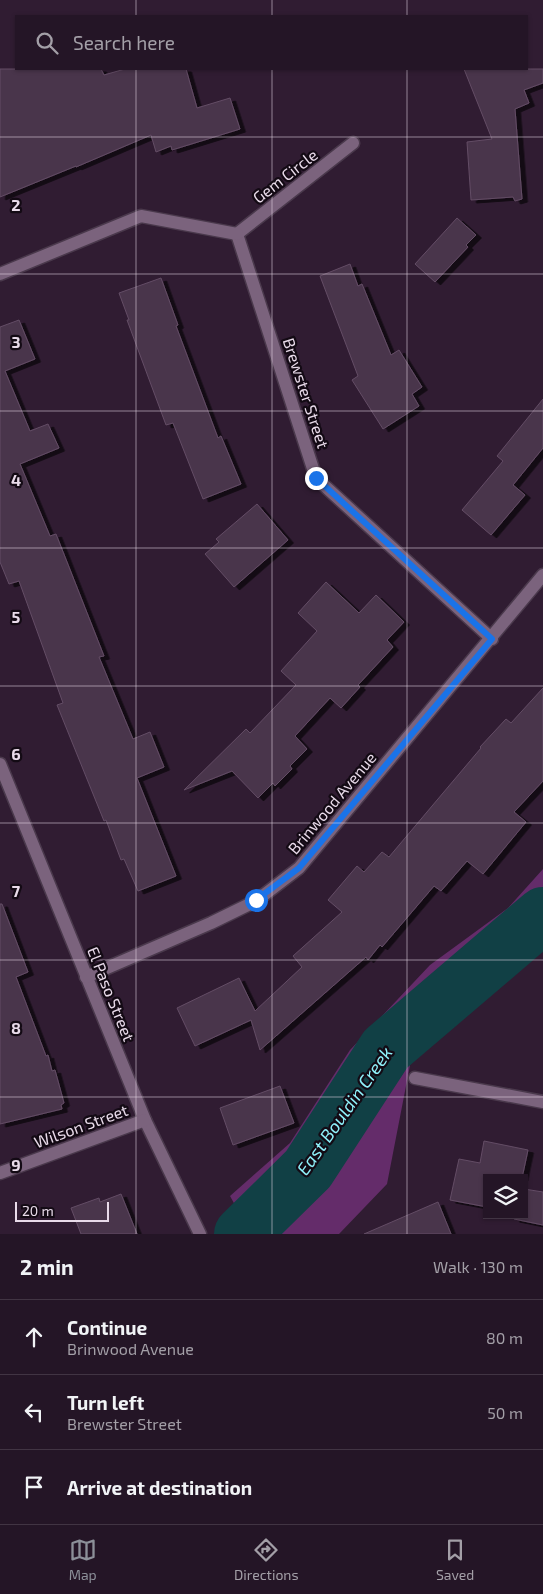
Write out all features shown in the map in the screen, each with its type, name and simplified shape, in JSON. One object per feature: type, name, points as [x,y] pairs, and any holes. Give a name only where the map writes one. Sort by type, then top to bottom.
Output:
[{"type":"street","name":"Gem Circle","points":[[237,234],[353,143]]},
{"type":"street","points":[[0,274],[141,216],[237,234]]},
{"type":"street","name":"Brewster Street","points":[[237,234],[316,478],[492,639]]},
{"type":"street","name":"Brinwood Avenue","points":[[86,977],[211,923],[256,900],[299,868],[492,639],[543,575]]},
{"type":"street","name":"El Paso Street","points":[[0,764],[146,1120],[200,1234]]},
{"type":"street","points":[[415,1078],[543,1102]]},
{"type":"street","name":"Wilson Street","points":[[0,1174],[146,1120]]},
{"type":"shaded area","points":[[543,869],[543,947],[412,1055],[387,1184],[339,1234],[251,1234],[230,1196],[290,1143],[350,1050],[430,965],[508,908]]},
{"type":"building","points":[[0,69],[102,70],[104,75],[122,70],[186,70],[197,108],[230,98],[240,129],[172,150],[171,146],[156,152],[151,135],[0,197]]},
{"type":"building","points":[[543,69],[543,83],[524,90],[529,103],[515,109],[522,199],[515,201],[513,197],[471,200],[467,142],[492,139],[464,70]]},
{"type":"building","points":[[457,218],[476,235],[466,245],[468,247],[435,282],[415,264]]},
{"type":"building","points":[[350,264],[358,286],[362,284],[391,355],[399,350],[422,387],[412,394],[419,406],[383,429],[352,380],[358,376],[320,276]]},
{"type":"building","points":[[161,278],[178,325],[176,326],[218,438],[221,436],[241,484],[203,499],[173,423],[166,425],[127,320],[129,320],[119,293]]},
{"type":"building","points":[[19,320],[35,359],[5,371],[30,431],[48,424],[59,448],[20,464],[50,536],[56,534],[104,656],[99,657],[133,739],[150,732],[164,767],[137,778],[176,876],[138,891],[124,859],[121,860],[106,820],[104,821],[57,705],[63,703],[19,581],[9,584],[0,562],[0,327]]},
{"type":"building","points":[[543,399],[543,448],[513,485],[525,495],[491,535],[462,510],[503,461],[497,456]]},
{"type":"building","points":[[257,504],[288,540],[234,587],[205,554],[219,542],[216,539]]},
{"type":"building","points":[[326,582],[359,613],[376,595],[404,622],[387,640],[393,647],[358,685],[360,687],[341,708],[330,698],[295,736],[307,749],[290,766],[292,769],[275,786],[273,783],[258,798],[232,771],[184,790],[246,729],[250,733],[296,685],[281,671],[317,631],[298,613]]},
{"type":"building","points":[[543,688],[543,781],[514,812],[526,822],[483,874],[467,861],[441,891],[434,886],[382,947],[380,945],[368,960],[366,957],[260,1050],[251,1020],[195,1046],[177,1008],[239,978],[255,1011],[302,967],[293,956],[342,912],[328,900],[357,866],[364,872],[382,852],[389,857],[480,747],[506,719],[511,723]]},
{"type":"building","points":[[0,904],[2,904],[28,972],[16,977],[46,1056],[48,1055],[52,1071],[55,1070],[64,1103],[61,1105],[62,1109],[0,1124]]},
{"type":"building","points":[[280,1086],[294,1123],[233,1145],[220,1108]]},
{"type":"building","points":[[484,1141],[528,1150],[523,1174],[483,1174],[483,1206],[450,1200],[459,1159],[480,1163]]},
{"type":"building","points":[[528,1190],[543,1192],[543,1225],[514,1219],[528,1219]]},
{"type":"building","points":[[121,1194],[137,1234],[81,1234],[71,1208],[99,1198],[100,1202]]},
{"type":"building","points":[[438,1202],[451,1234],[364,1234]]},
{"type":"waterway","name":"East Bouldin Creek","points":[[242,1234],[308,1169],[386,1049],[543,915]]},
{"type":"route","points":[[256,900],[299,868],[492,639],[316,478]]}]
